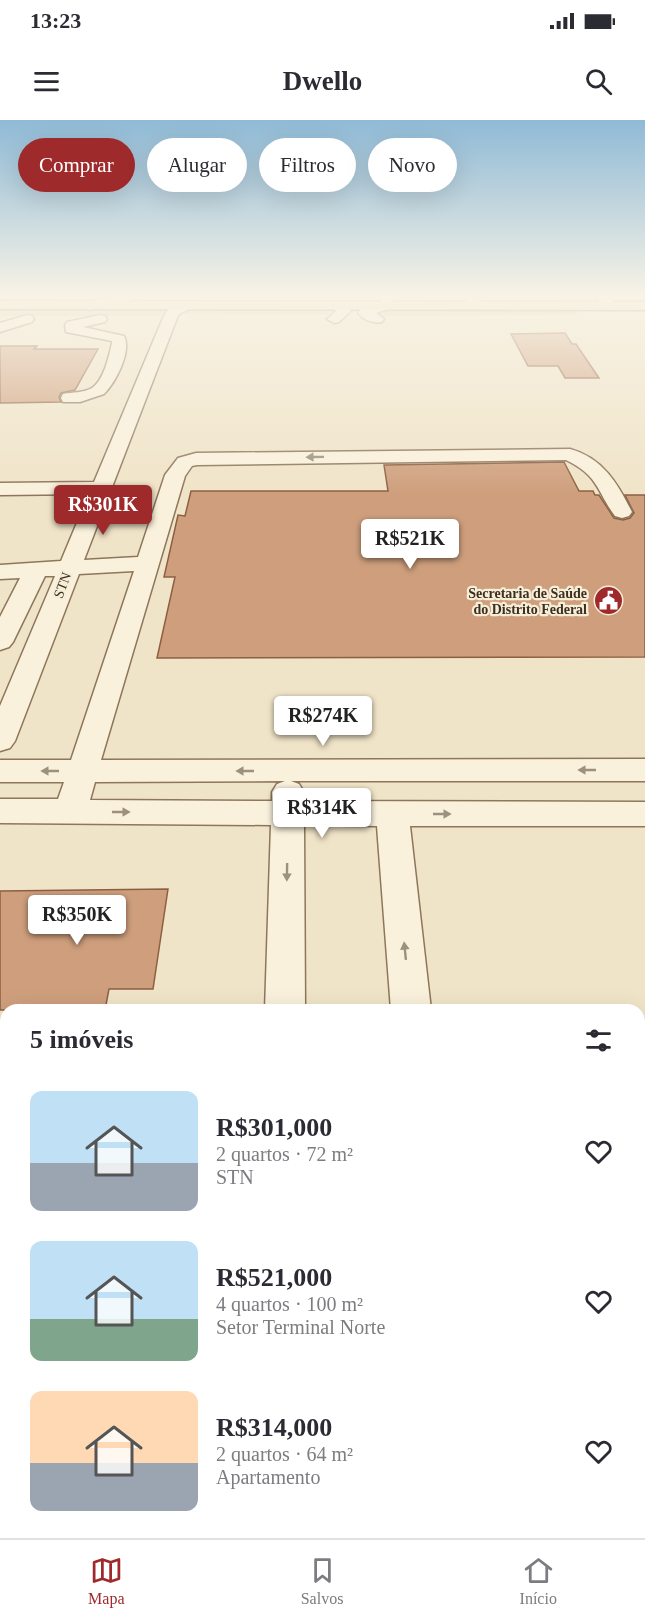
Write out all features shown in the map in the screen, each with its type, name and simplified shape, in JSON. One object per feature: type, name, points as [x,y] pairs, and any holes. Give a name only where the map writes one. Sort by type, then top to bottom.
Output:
[{"type":"street","points":[[69,398],[87,396],[102,387],[113,362]]},
{"type":"street","name":"STN","points":[[0,741],[152,362]]},
{"type":"street","points":[[70,812],[176,474],[185,462],[196,459],[570,455],[585,462],[603,476],[622,512]]},
{"type":"street","points":[[0,489],[101,488]]},
{"type":"street","points":[[0,572],[148,563]]},
{"type":"street","points":[[36,570],[0,642],[40,641]]},
{"type":"street","points":[[0,771],[645,770]]},
{"type":"street","points":[[285,1004],[289,771]]},
{"type":"street","points":[[0,811],[643,814]]},
{"type":"street","points":[[392,814],[410,1004]]},
{"type":"building","points":[[0,362],[91,362],[75,390],[61,393],[59,397],[61,402],[0,403]]},
{"type":"building","points":[[526,362],[588,362],[599,378],[565,378],[558,366],[528,366]]},
{"type":"building","points":[[564,462],[579,491],[593,491],[595,495],[599,495],[614,518],[623,520],[630,518],[634,513],[625,495],[645,495],[645,657],[157,658],[175,577],[164,577],[178,515],[185,516],[191,491],[388,491],[384,465]]},
{"type":"building","points":[[168,889],[153,989],[109,989],[106,1004],[0,1004],[0,891]]},
{"type":"place","name":"Secretaria de Saúde do Distrito Federal","points":[[608,601]]}]
